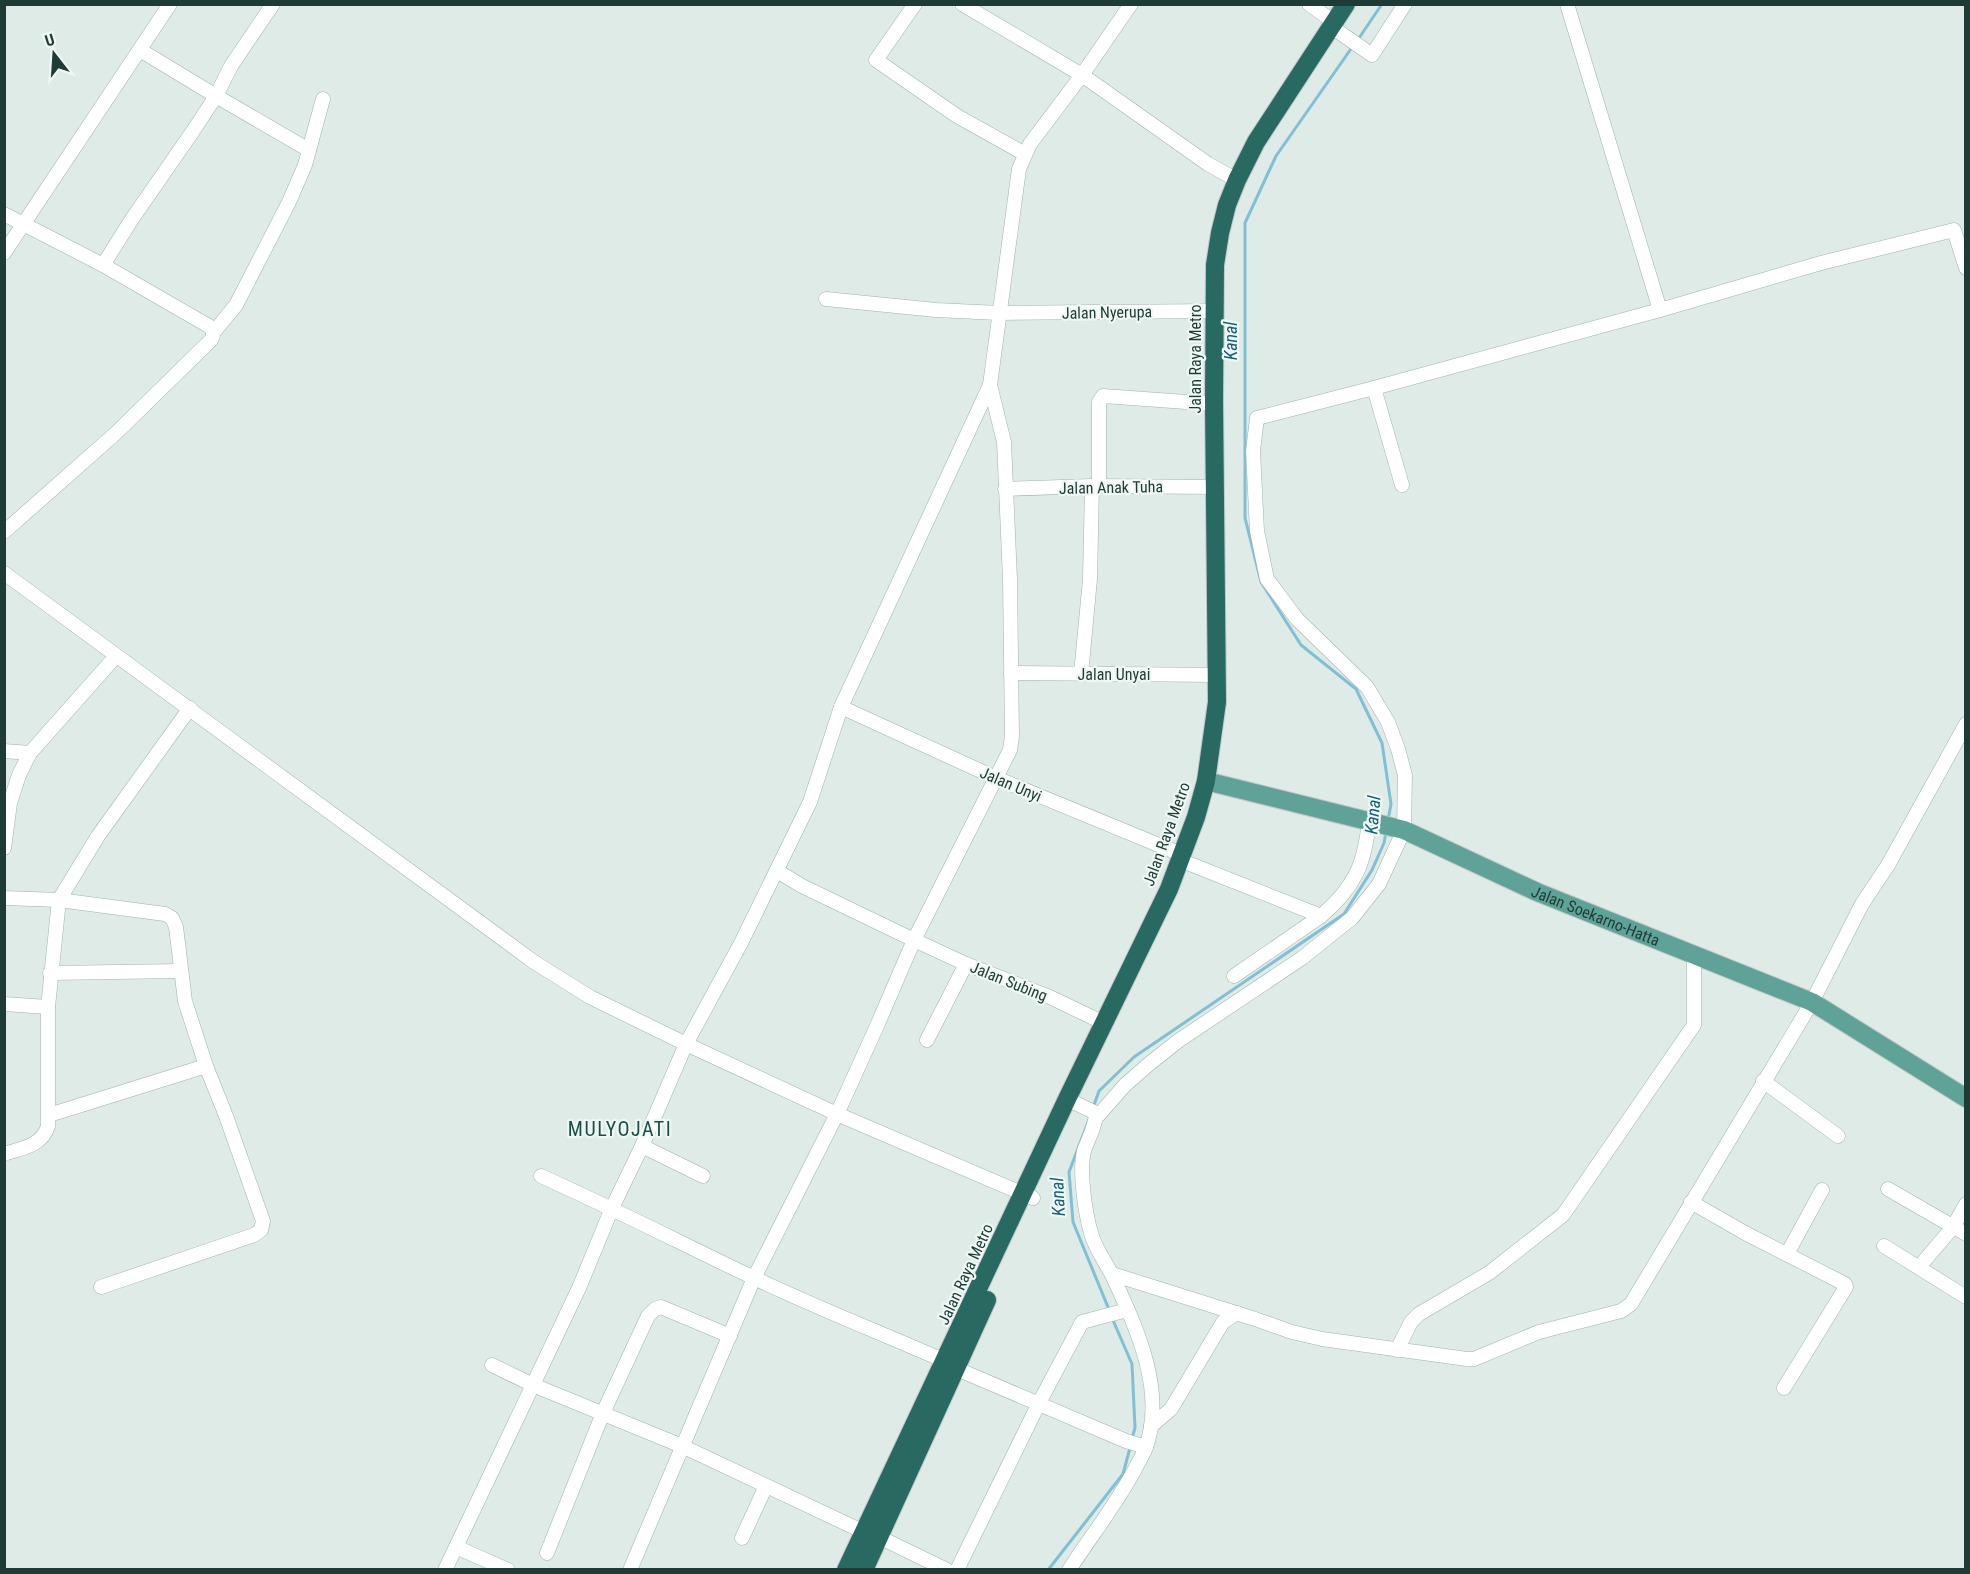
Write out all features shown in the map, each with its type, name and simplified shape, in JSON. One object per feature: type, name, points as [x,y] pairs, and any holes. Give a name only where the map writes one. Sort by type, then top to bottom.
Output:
[{"type":"highway","name":"Jalan Raya Metro","points":[[1210,782],[1218,675],[1214,404],[1215,265],[1220,233],[1227,205],[1237,180],[1266,127],[1337,27],[1346,4]]},
{"type":"highway","points":[[846,1569],[872,1534],[1028,1196],[1143,966],[1187,859],[1210,782],[1226,708],[1227,486],[1223,398],[1225,262],[1228,242],[1236,206],[1262,145],[1337,27],[1358,4]]},
{"type":"highway","name":"Jalan Raya Metro","points":[[1028,1196],[1104,1023],[1187,859]]},
{"type":"highway","points":[[864,1569],[872,1534]]},
{"type":"main road","name":"Jalan Soekarno-Hatta","points":[[1210,782],[1400,829],[1537,892],[1812,1002],[1965,1098]]},
{"type":"street","points":[[4,253],[75,150],[170,4]]},
{"type":"street","points":[[103,265],[216,96],[231,66],[273,4]]},
{"type":"street","points":[[915,4],[876,60],[957,116],[1025,154]]},
{"type":"street","points":[[962,4],[1082,75],[1209,164],[1237,180]]},
{"type":"street","points":[[446,1569],[579,1288],[612,1208],[642,1146],[686,1044],[741,943],[810,802],[842,707],[990,385],[1019,169],[1025,154],[1131,4]]},
{"type":"street","points":[[1309,4],[1372,55],[1405,4]]},
{"type":"street","points":[[1567,4],[1660,310]]},
{"type":"street","points":[[140,50],[309,150]]},
{"type":"street","points":[[4,532],[116,433],[211,340],[213,333],[236,304],[289,202],[309,150],[323,99]]},
{"type":"street","points":[[4,214],[103,265],[210,326],[213,333]]},
{"type":"street","points":[[1151,1426],[1152,1401],[1149,1370],[1142,1345],[1124,1311],[1112,1274],[1100,1257],[1091,1234],[1084,1190],[1083,1154],[1095,1114],[1149,1064],[1179,1041],[1302,958],[1352,918],[1379,884],[1400,829],[1405,776],[1388,723],[1367,687],[1297,619],[1267,579],[1257,531],[1253,451],[1257,418],[1660,310],[1821,263],[1954,230],[1965,268]]},
{"type":"street","name":"Jalan Nyerupa","points":[[826,299],[936,310],[999,313],[1215,311]]},
{"type":"street","points":[[630,1569],[754,1278],[837,1114],[914,940],[1012,743],[1010,579],[1004,442],[990,385]]},
{"type":"street","points":[[1374,388],[1402,485]]},
{"type":"street","points":[[1081,674],[1090,579],[1099,402],[1103,396],[1214,404]]},
{"type":"street","name":"Jalan Anak Tuha","points":[[1005,489],[1096,486],[1216,487]]},
{"type":"street","points":[[4,573],[534,962],[590,997],[837,1114],[1028,1196]]},
{"type":"street","points":[[4,848],[7,818],[15,788],[30,753],[116,656]]},
{"type":"street","name":"Jalan Unyai","points":[[1011,673],[1218,675]]},
{"type":"street","name":"Jalan Unyi","points":[[842,707],[996,778],[1321,916]]},
{"type":"street","points":[[4,1154],[39,1142],[45,1134],[49,1115],[48,1007],[59,900],[98,836],[190,708]]},
{"type":"street","points":[[1112,1274],[1312,1337],[1474,1359],[1539,1332],[1621,1311],[1631,1304],[1812,1002],[1862,904],[1888,865],[1965,724]]},
{"type":"street","points":[[4,751],[30,753]]},
{"type":"street","points":[[1234,976],[1321,916],[1344,895],[1366,852],[1373,821]]},
{"type":"street","name":"Jalan Subing","points":[[777,871],[802,886],[914,940],[966,964],[1052,998],[1104,1023]]},
{"type":"street","points":[[4,898],[59,900],[165,914],[172,918],[176,927],[185,1001],[263,1221],[262,1228],[254,1234],[101,1287]]},
{"type":"street","points":[[1397,1350],[1412,1322],[1419,1314],[1489,1273],[1563,1215],[1694,1024],[1694,955]]},
{"type":"street","points":[[927,1040],[966,964]]},
{"type":"street","points":[[51,974],[181,971]]},
{"type":"street","points":[[4,1004],[48,1007]]},
{"type":"street","points":[[49,1115],[204,1059]]},
{"type":"street","points":[[1763,1081],[1838,1136]]},
{"type":"street","points":[[1076,1103],[1095,1114]]},
{"type":"street","points":[[642,1146],[703,1176]]},
{"type":"street","points":[[541,1176],[612,1208],[754,1278],[1137,1444]]},
{"type":"street","points":[[1888,1189],[1965,1234]]},
{"type":"street","points":[[1787,1254],[1822,1190]]},
{"type":"street","points":[[1691,1202],[1845,1284],[1846,1287],[1784,1388]]},
{"type":"street","points":[[1919,1267],[1953,1227],[1965,1204]]},
{"type":"street","points":[[1884,1245],[1965,1297]]},
{"type":"street","points":[[548,1553],[603,1413],[648,1316],[655,1309],[669,1308],[730,1336]]},
{"type":"street","points":[[957,1569],[1083,1321],[1124,1311]]},
{"type":"street","points":[[1070,1569],[1090,1536],[1107,1516],[1137,1444],[1151,1426],[1171,1409],[1223,1322],[1237,1313]]},
{"type":"street","points":[[492,1365],[533,1385],[682,1446],[947,1569]]},
{"type":"street","points":[[742,1538],[766,1486]]},
{"type":"street","points":[[456,1547],[508,1569]]},
{"type":"waterway","name":"Kanal","points":[[1357,41],[1382,4]]},
{"type":"waterway","name":"Kanal","points":[[1353,46],[1276,156],[1245,223],[1245,518],[1261,582],[1301,645],[1356,689],[1382,743],[1391,804],[1388,820]]},
{"type":"waterway","name":"Kanal","points":[[1093,1108],[1099,1091],[1134,1057],[1344,914],[1372,870],[1384,843],[1386,832]]},
{"type":"waterway","name":"Kanal","points":[[1090,1117],[1069,1172],[1073,1222],[1110,1312]]},
{"type":"waterway","name":"Kanal","points":[[1112,1318],[1132,1364],[1135,1428],[1132,1438]]},
{"type":"waterway","name":"Kanal","points":[[1048,1570],[1123,1474],[1130,1448]]},
{"type":"district","name":"MULYOJATI","points":[[620,1129]]}]
